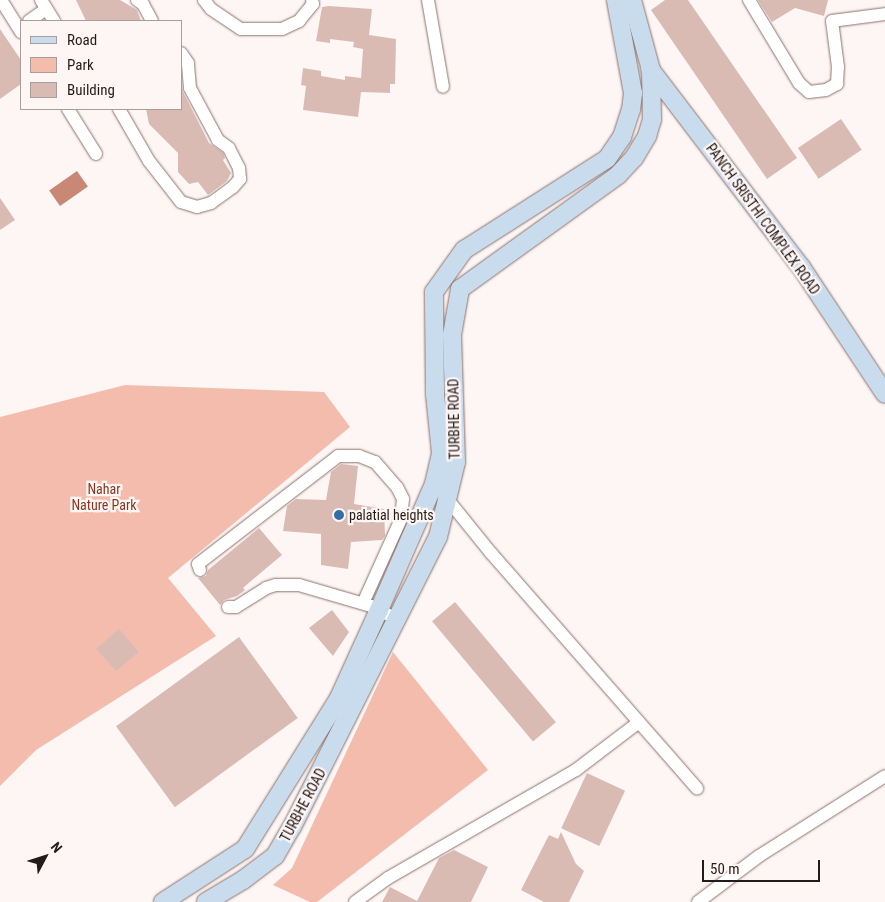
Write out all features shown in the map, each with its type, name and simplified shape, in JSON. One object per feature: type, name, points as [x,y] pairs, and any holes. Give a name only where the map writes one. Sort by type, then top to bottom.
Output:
[{"type":"street","points":[[1,0],[20,24]]},
{"type":"street","points":[[137,0],[143,4],[151,20]]},
{"type":"street","points":[[204,0],[211,9],[241,28],[282,29],[299,21],[313,4],[312,0]]},
{"type":"street","points":[[428,0],[443,87]]},
{"type":"street","points":[[162,902],[245,849],[339,698],[379,610],[434,484],[442,453],[435,394],[434,292],[464,250],[607,159],[622,138],[631,110],[633,93],[616,0]]},
{"type":"street","points":[[632,0],[652,70]]},
{"type":"street","points":[[749,0],[799,83],[810,92],[826,90],[837,84],[838,67],[832,21],[885,14]]},
{"type":"street","points":[[29,20],[44,4],[53,20]]},
{"type":"street","points":[[120,110],[149,161],[181,202],[197,206],[211,203],[233,187],[240,179],[239,168],[229,148],[218,140],[190,88],[188,64],[182,55]]},
{"type":"street","name":"PANCH SRISTHI COMPLEX ROAD","points":[[627,57],[652,70],[801,267],[885,394]]},
{"type":"street","name":"TURBHE ROAD","points":[[206,902],[243,880],[276,856],[356,702],[438,537],[456,462],[452,335],[460,289],[618,174],[634,158],[647,136],[652,120],[652,70]]},
{"type":"street","points":[[69,110],[96,154]]},
{"type":"street","points":[[458,259],[477,276]]},
{"type":"street","points":[[200,570],[198,564],[338,456],[359,456],[375,462],[397,487],[403,499],[401,519],[362,603]]},
{"type":"street","points":[[434,484],[491,553],[697,788]]},
{"type":"street","points":[[228,607],[236,607],[266,588],[284,585],[299,586],[362,603],[397,619]]},
{"type":"street","points":[[339,698],[356,702]]},
{"type":"street","points":[[356,902],[388,878],[576,770],[639,722]]},
{"type":"street","points":[[698,902],[759,856],[885,776]]},
{"type":"street","points":[[251,839],[276,856]]},
{"type":"green space","name":"Nahar Nature Park","points":[[125,385],[324,392],[350,427],[168,578],[216,636],[36,750],[0,786],[0,417]]},
{"type":"green space","points":[[393,652],[488,770],[317,902],[310,902],[273,885],[292,868]]},
{"type":"shaded area","points":[[77,171],[88,187],[60,206],[49,191]]},
{"type":"building","points":[[76,0],[120,0],[137,10],[141,20],[86,20]]},
{"type":"building","points":[[665,0],[688,0],[797,158],[767,179],[651,10]]},
{"type":"building","points":[[758,0],[828,0],[824,16],[795,8],[772,22]]},
{"type":"building","points":[[322,7],[372,9],[369,35],[396,39],[395,84],[390,84],[390,93],[361,92],[358,117],[303,110],[306,86],[301,85],[303,68],[321,71],[321,76],[345,80],[345,76],[361,78],[363,49],[353,47],[354,42],[330,39],[330,43],[316,41]]},
{"type":"building","points":[[0,29],[20,59],[20,85],[0,99]]},
{"type":"building","points":[[182,86],[209,143],[223,153],[225,158],[223,160],[231,173],[227,181],[208,195],[198,182],[189,184],[178,172],[178,153],[149,124],[146,110],[182,110]]},
{"type":"building","points":[[841,119],[862,150],[819,179],[798,148]]},
{"type":"building","points":[[0,198],[15,220],[0,230]]},
{"type":"building","name":"palatial heights","points":[[341,464],[358,466],[354,504],[384,509],[385,536],[382,540],[351,542],[348,569],[321,565],[321,534],[283,531],[287,506],[296,499],[326,500],[331,472]]},
{"type":"building","points":[[259,528],[282,555],[243,588],[245,590],[237,596],[224,600],[220,605],[198,578],[206,576],[208,570]]},
{"type":"building","points":[[455,602],[556,722],[533,742],[432,621]]},
{"type":"building","points":[[332,610],[349,632],[333,656],[309,628]]},
{"type":"building","points":[[119,629],[139,652],[116,671],[96,649]]},
{"type":"building","points":[[239,637],[298,718],[175,807],[116,726]]},
{"type":"building","points":[[587,773],[625,791],[599,846],[561,828]]},
{"type":"building","points":[[561,832],[576,864],[584,871],[569,902],[544,902],[521,890],[549,835],[558,839]]},
{"type":"building","points":[[454,850],[488,867],[471,902],[382,902],[390,887],[417,901],[439,858]]},
{"type":"place","name":"palatial heights","points":[[339,515]]}]
